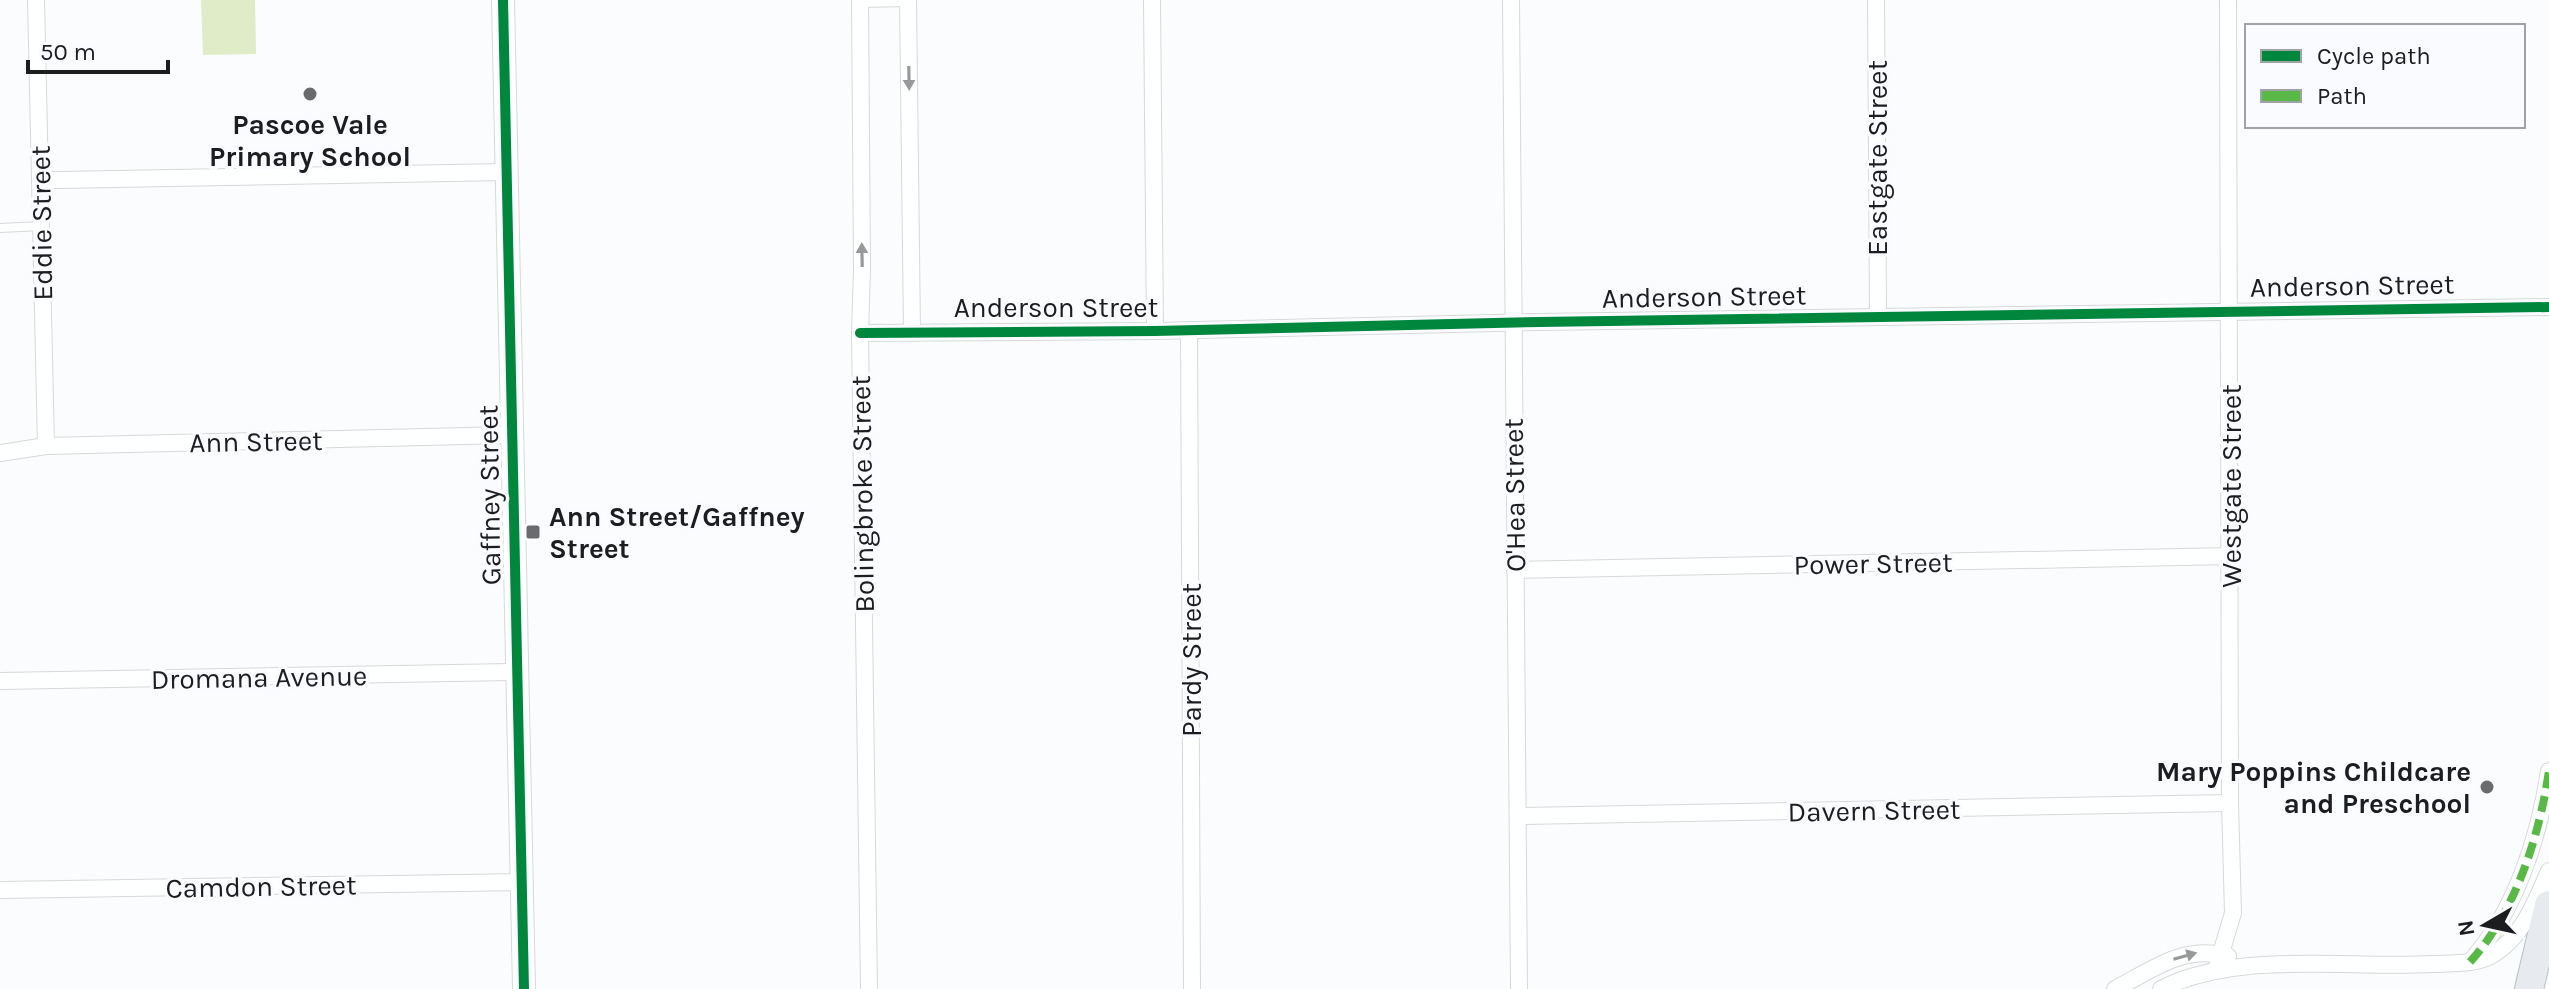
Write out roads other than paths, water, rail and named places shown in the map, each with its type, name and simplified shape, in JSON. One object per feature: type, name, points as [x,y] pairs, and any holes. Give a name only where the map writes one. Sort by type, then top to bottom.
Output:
[{"type":"highway","points":[[2529,989],[2549,905]]},
{"type":"main road","name":"Gaffney Street","points":[[503,0],[524,989]]},
{"type":"street","name":"Eddie Street","points":[[36,0],[46,446]]},
{"type":"street","points":[[1152,0],[1155,331]]},
{"type":"street","name":"O'Hea Street","points":[[1511,0],[1519,989]]},
{"type":"street","name":"Eastgate Street","points":[[1876,0],[1878,317]]},
{"type":"street","name":"Westgate Street","points":[[2219,962],[2233,913],[2228,0]]},
{"type":"street","name":"Bolingbroke Street","points":[[860,1],[860,333],[869,989]]},
{"type":"street","points":[[908,1],[912,332]]},
{"type":"street","points":[[41,184],[43,180],[506,172]]},
{"type":"street","name":"Anderson Street","points":[[860,333],[1155,331],[1513,322],[2549,307]]},
{"type":"street","name":"Pardy Street","points":[[1189,330],[1192,989]]},
{"type":"street","name":"Ann Street","points":[[0,453],[46,446],[512,435]]},
{"type":"street","name":"Power Street","points":[[1515,570],[2231,556]]},
{"type":"street","name":"Dromana Avenue","points":[[0,681],[517,672]]},
{"type":"street","points":[[2470,962],[2501,919],[2519,881],[2539,823],[2549,771]]},
{"type":"street","name":"Davern Street","points":[[1518,816],[2230,803]]},
{"type":"street","points":[[2115,989],[2181,956],[2197,952],[2219,962],[2269,966],[2470,962],[2490,956],[2509,941],[2537,898],[2549,871]]},
{"type":"street","name":"Camdon Street","points":[[0,890],[521,882]]},
{"type":"street","points":[[2161,989],[2219,962]]},
{"type":"lane","points":[[860,1],[908,1]]},
{"type":"lane","points":[[0,228],[41,226]]},
{"type":"place","name":"Pascoe Vale Primary School","points":[[310,94]]},
{"type":"place","name":"Ann Street/Gaffney Street","points":[[533,532]]},
{"type":"place","name":"Mary Poppins Childcare and Preschool","points":[[2487,787]]}]
